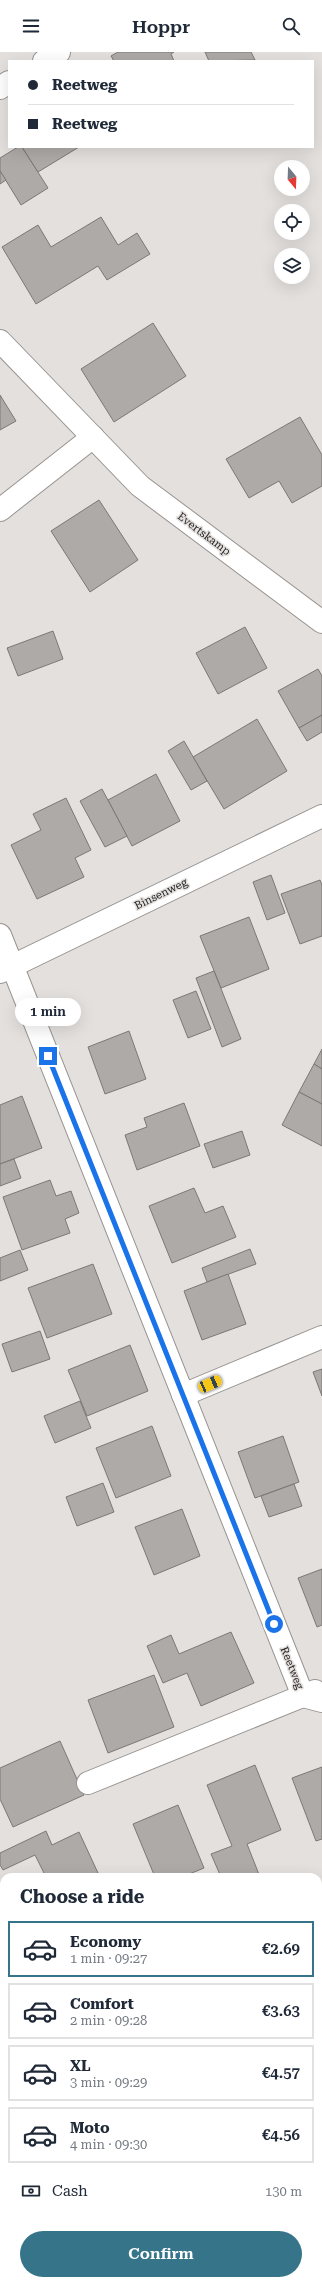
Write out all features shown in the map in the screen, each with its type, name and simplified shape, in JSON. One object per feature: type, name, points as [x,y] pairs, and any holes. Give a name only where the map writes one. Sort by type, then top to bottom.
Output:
[{"type":"street","points":[[46,60],[59,52]]},
{"type":"street","name":"Evertskamp","points":[[0,341],[140,486],[322,622]]},
{"type":"street","points":[[0,510],[93,437]]},
{"type":"street","name":"Binsenweg","points":[[6,970],[322,816]]},
{"type":"street","name":"Reetweg","points":[[0,935],[6,970],[183,1395],[316,1695],[88,1783]]},
{"type":"street","points":[[183,1395],[322,1337]]},
{"type":"building","points":[[118,52],[174,52],[171,54],[174,60],[113,60],[111,56]]},
{"type":"building","points":[[205,52],[251,52],[255,60],[209,60]]},
{"type":"building","points":[[16,148],[23,148],[48,188],[21,205],[0,171],[0,158]]},
{"type":"building","points":[[23,148],[77,148],[38,172]]},
{"type":"building","points":[[0,171],[6,180],[0,184]]},
{"type":"building","points":[[101,217],[118,245],[137,233],[150,254],[107,280],[98,266],[36,304],[2,247],[38,225],[51,247]]},
{"type":"building","points":[[153,323],[186,376],[114,422],[81,369]]},
{"type":"building","points":[[0,395],[16,421],[0,430]]},
{"type":"building","points":[[300,417],[322,455],[322,486],[292,503],[279,481],[249,498],[226,459]]},
{"type":"building","points":[[99,500],[138,560],[90,592],[51,531]]},
{"type":"building","points":[[245,627],[267,668],[218,694],[196,653]]},
{"type":"building","points":[[53,631],[63,659],[18,676],[7,648]]},
{"type":"building","points":[[318,669],[322,676],[322,715],[299,728],[278,691]]},
{"type":"building","points":[[322,715],[322,732],[307,741],[299,728]]},
{"type":"building","points":[[257,719],[287,771],[224,809],[193,757]]},
{"type":"building","points":[[184,741],[207,781],[191,790],[168,751]]},
{"type":"building","points":[[156,774],[180,821],[132,846],[108,800]]},
{"type":"building","points":[[102,789],[127,836],[105,847],[80,801]]},
{"type":"building","points":[[66,798],[91,850],[75,858],[84,877],[37,899],[11,845],[41,830],[33,814]]},
{"type":"building","points":[[271,875],[285,913],[267,920],[253,882]]},
{"type":"building","points":[[320,880],[322,885],[322,936],[300,944],[281,894]]},
{"type":"building","points":[[249,917],[269,969],[221,988],[200,936]]},
{"type":"building","points":[[214,971],[241,1039],[222,1047],[196,978]]},
{"type":"building","points":[[196,991],[211,1029],[188,1038],[173,1000]]},
{"type":"building","points":[[129,1031],[146,1079],[105,1094],[88,1047]]},
{"type":"building","points":[[322,1049],[322,1069],[314,1064]]},
{"type":"building","points":[[314,1064],[322,1069],[322,1104],[299,1092]]},
{"type":"building","points":[[299,1092],[322,1104],[322,1146],[282,1125]]},
{"type":"building","points":[[22,1096],[42,1148],[0,1164],[0,1105]]},
{"type":"building","points":[[184,1103],[200,1146],[137,1170],[125,1135],[147,1127],[144,1118]]},
{"type":"building","points":[[242,1131],[250,1155],[213,1168],[204,1144]]},
{"type":"building","points":[[14,1159],[21,1178],[0,1186],[0,1164]]},
{"type":"building","points":[[50,1180],[56,1196],[71,1191],[79,1213],[65,1219],[70,1233],[22,1250],[3,1197]]},
{"type":"building","points":[[194,1188],[205,1213],[223,1206],[236,1237],[172,1263],[149,1206]]},
{"type":"building","points":[[250,1249],[256,1264],[207,1282],[202,1268]]},
{"type":"building","points":[[20,1250],[28,1270],[0,1281],[0,1258]]},
{"type":"building","points":[[93,1264],[112,1314],[47,1338],[28,1288]]},
{"type":"building","points":[[228,1274],[246,1324],[202,1340],[184,1291]]},
{"type":"building","points":[[40,1331],[50,1359],[12,1372],[2,1344]]},
{"type":"building","points":[[130,1345],[148,1391],[87,1416],[68,1370]]},
{"type":"building","points":[[322,1369],[322,1396],[313,1372]]},
{"type":"building","points":[[80,1401],[91,1428],[55,1443],[44,1416]]},
{"type":"building","points":[[152,1426],[171,1476],[116,1498],[96,1448]]},
{"type":"building","points":[[283,1436],[299,1482],[255,1498],[238,1452]]},
{"type":"building","points":[[103,1483],[114,1512],[77,1526],[66,1497]]},
{"type":"building","points":[[294,1484],[302,1506],[269,1517],[261,1496]]},
{"type":"building","points":[[182,1509],[200,1556],[154,1575],[135,1527]]},
{"type":"building","points":[[322,1569],[322,1625],[317,1627],[298,1578]]},
{"type":"building","points":[[231,1632],[254,1683],[201,1706],[187,1673],[163,1683],[147,1646],[171,1635],[179,1654]]},
{"type":"building","points":[[154,1675],[174,1727],[108,1753],[88,1700]]},
{"type":"building","points":[[60,1741],[84,1795],[13,1827],[0,1799],[0,1768]]},
{"type":"building","points":[[255,1765],[281,1830],[247,1844],[258,1873],[219,1873],[211,1854],[232,1846],[207,1785]]},
{"type":"building","points":[[322,1767],[322,1839],[316,1841],[292,1778]]},
{"type":"building","points":[[178,1805],[204,1868],[192,1873],[153,1873],[133,1824]]},
{"type":"building","points":[[46,1831],[52,1845],[79,1832],[98,1873],[44,1873],[35,1855],[3,1870],[0,1865],[0,1853]]},
{"type":"route","points":[[48,1056],[274,1624]]}]
